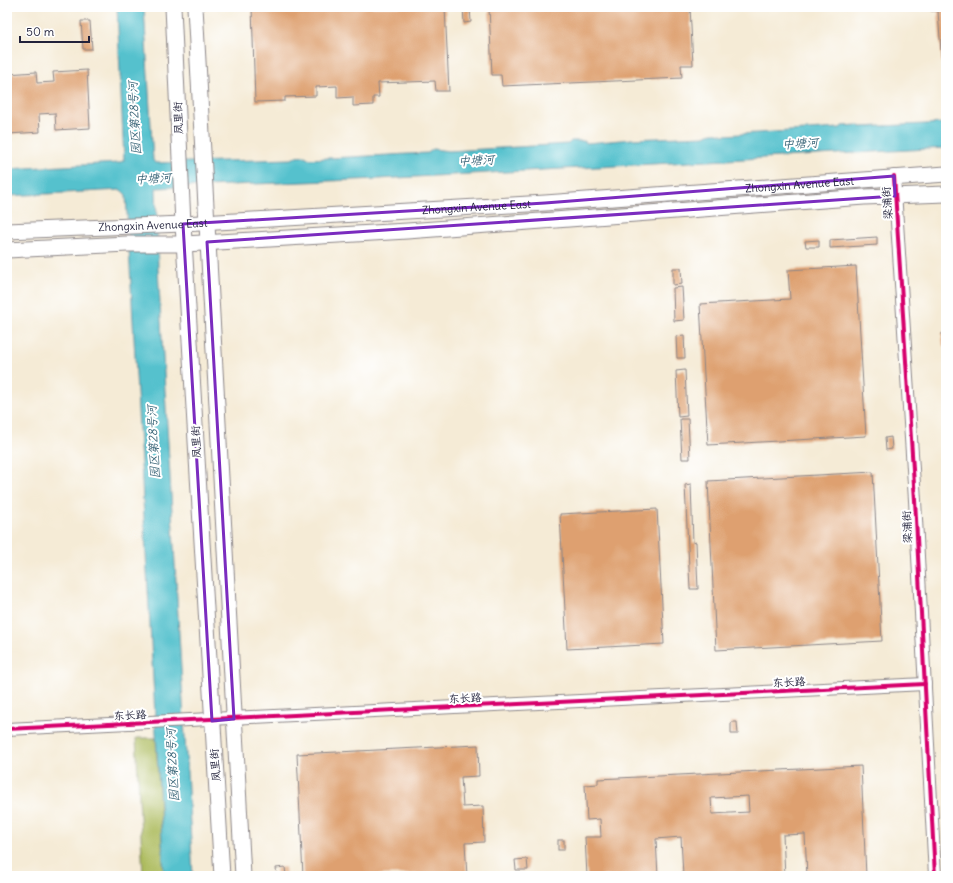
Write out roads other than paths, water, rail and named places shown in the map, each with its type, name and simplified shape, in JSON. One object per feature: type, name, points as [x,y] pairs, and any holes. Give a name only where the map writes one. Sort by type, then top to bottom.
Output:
[{"type":"main road","name":"凤里街","points":[[174,7],[183,224],[222,876]]},
{"type":"main road","name":"凤里街","points":[[195,7],[243,876]]},
{"type":"main road","name":"Zhongxin Avenue East","points":[[7,231],[183,224],[545,203],[894,176],[946,174]]},
{"type":"main road","name":"Zhongxin Avenue East","points":[[7,250],[127,244],[185,244],[406,231],[895,196],[946,194]]},
{"type":"street","name":"梁浦街","points":[[894,176],[925,684],[935,876]]},
{"type":"street","name":"东长路","points":[[7,730],[212,721],[925,684]]},
{"type":"water","points":[[117,7],[144,7],[153,160],[155,163],[292,159],[295,157],[305,156],[310,159],[428,153],[433,149],[449,151],[568,144],[571,141],[584,141],[587,143],[632,139],[705,136],[714,133],[724,135],[840,128],[842,126],[858,125],[861,127],[946,123],[946,148],[378,179],[156,188],[158,269],[193,876],[164,876],[126,195],[121,190],[7,196],[7,169],[119,163],[124,160]]},
{"type":"water label","name":"园区第28号河","points":[[134,118]]},
{"type":"water label","name":"中塘河","points":[[800,143]]},
{"type":"water label","name":"中塘河","points":[[476,160]]},
{"type":"water label","name":"中塘河","points":[[153,178]]},
{"type":"water label","name":"园区第28号河","points":[[153,442]]},
{"type":"water label","name":"园区第28号河","points":[[172,765]]}]
